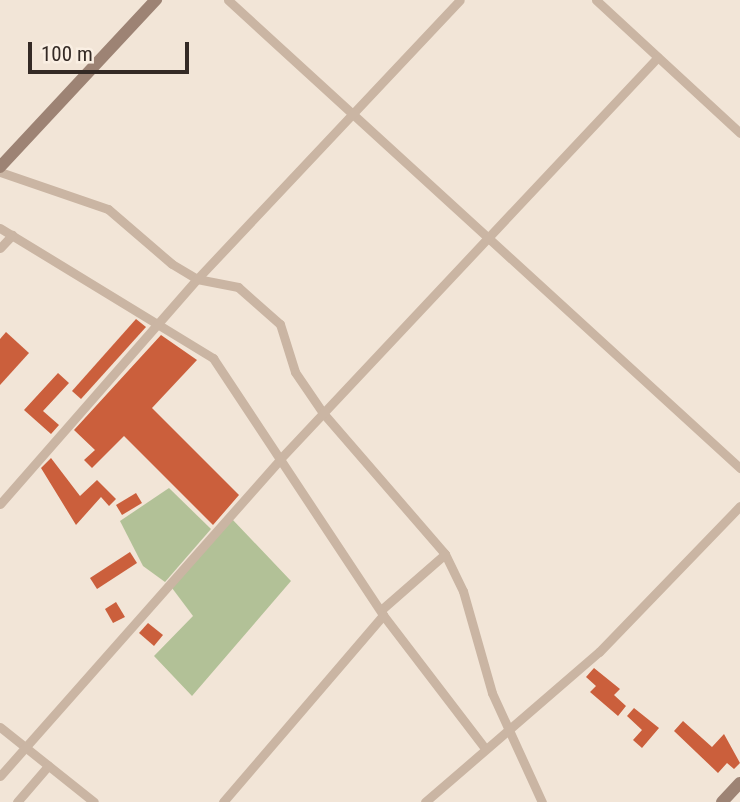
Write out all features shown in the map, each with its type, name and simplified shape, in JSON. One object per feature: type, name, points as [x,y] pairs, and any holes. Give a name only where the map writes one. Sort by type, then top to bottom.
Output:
[{"type":"street","points":[[156,0],[0,169],[108,209],[197,279],[238,287],[280,324],[295,372],[323,413],[444,554],[463,591],[507,728],[542,802]]},
{"type":"street","points":[[228,0],[489,243],[740,468]]},
{"type":"street","points":[[0,504],[197,279],[460,0]]},
{"type":"street","points":[[596,0],[740,132]]},
{"type":"street","points":[[0,776],[281,458],[489,243],[658,57]]},
{"type":"street","points":[[0,228],[214,358],[382,612],[483,746]]},
{"type":"street","points":[[0,248],[12,235]]},
{"type":"street","points":[[425,802],[483,746],[599,652],[740,506]]},
{"type":"street","points":[[223,802],[382,612],[444,554]]},
{"type":"street","points":[[0,727],[94,802]]},
{"type":"street","points":[[17,802],[48,766]]},
{"type":"street","points":[[722,802],[740,783]]},
{"type":"green space","points":[[169,488],[211,529],[165,582],[143,566],[120,521]]},
{"type":"green space","points":[[232,519],[291,581],[192,696],[154,656],[193,616],[172,588]]},
{"type":"building","points":[[136,319],[146,327],[81,399],[72,391]]},
{"type":"building","points":[[6,332],[29,353],[0,385],[0,339]]},
{"type":"building","points":[[161,335],[197,360],[152,408],[239,495],[213,525],[124,436],[92,468],[84,460],[95,450],[74,430]]},
{"type":"building","points":[[58,373],[69,383],[43,411],[59,425],[51,434],[24,410]]},
{"type":"building","points":[[51,458],[80,496],[97,480],[116,499],[109,506],[101,497],[76,525],[41,468]]},
{"type":"building","points":[[136,493],[142,503],[122,515],[116,505]]},
{"type":"building","points":[[130,552],[137,563],[97,589],[90,578]]},
{"type":"building","points":[[116,602],[125,617],[113,623],[105,609]]},
{"type":"building","points":[[148,623],[163,635],[154,646],[139,633]]},
{"type":"building","points":[[594,668],[620,689],[614,695],[626,706],[618,716],[590,692],[596,686],[586,677]]},
{"type":"building","points":[[634,708],[659,728],[642,748],[633,740],[642,730],[627,716]]},
{"type":"building","points":[[683,721],[712,747],[724,734],[740,763],[734,769],[727,763],[718,773],[674,731]]}]
